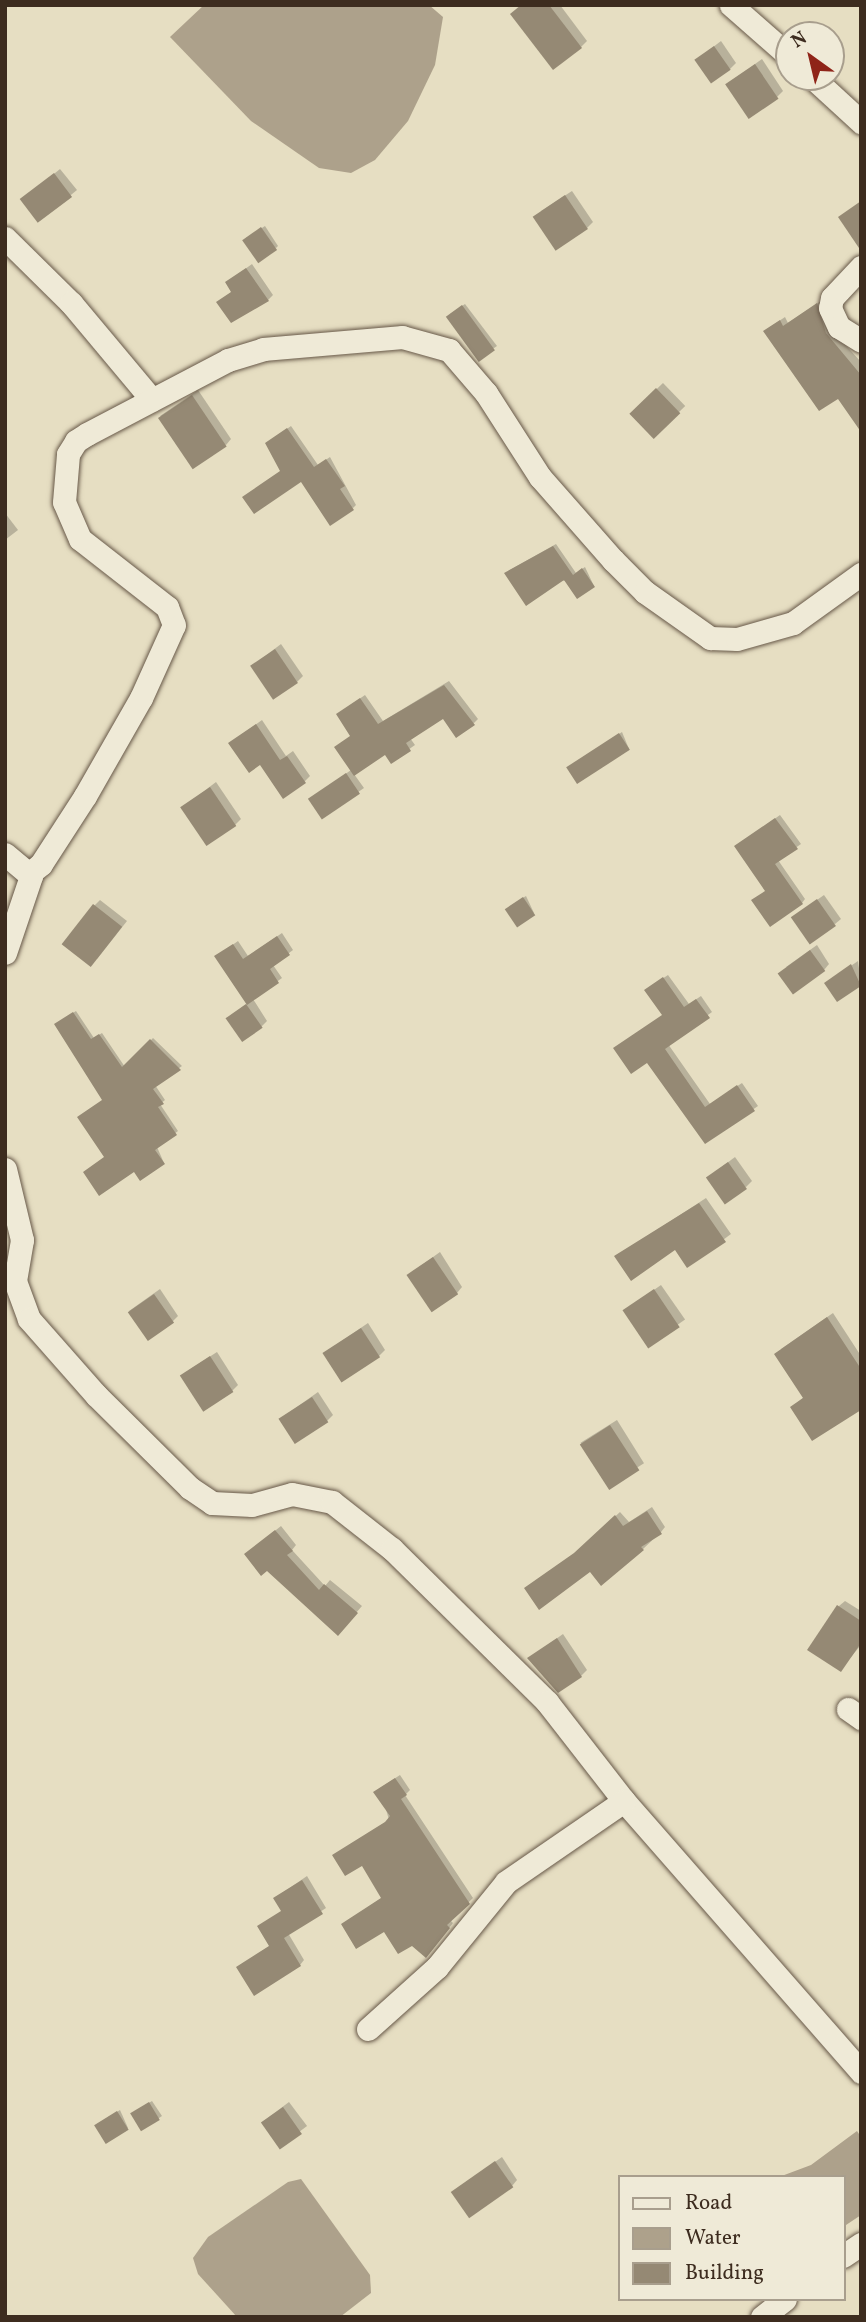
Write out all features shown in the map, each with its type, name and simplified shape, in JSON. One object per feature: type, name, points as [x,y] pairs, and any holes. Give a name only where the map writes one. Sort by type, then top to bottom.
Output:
[{"type":"street","points":[[732,5],[775,43]]},
{"type":"street","points":[[827,91],[861,122]]},
{"type":"street","points":[[5,237],[71,303],[152,400]]},
{"type":"street","points":[[861,267],[832,298],[830,308],[839,327],[861,341]]},
{"type":"street","points":[[5,953],[30,873],[41,864],[85,796],[141,698],[174,625],[167,607],[80,538],[64,502],[68,454],[76,441],[229,360],[263,349],[402,337],[423,340],[449,350],[486,393],[540,477],[612,561],[645,592],[710,638],[737,639],[793,623],[861,574]]},
{"type":"street","points":[[5,855],[30,873]]},
{"type":"street","points":[[5,1169],[22,1240],[15,1281],[29,1319],[96,1395],[190,1488],[212,1503],[252,1505],[292,1494],[332,1502],[391,1549],[492,1651],[517,1669],[624,1801],[861,2072]]},
{"type":"street","points":[[368,2029],[437,1967],[506,1882],[624,1801]]},
{"type":"street","points":[[845,2255],[861,2244]]},
{"type":"street","points":[[762,2317],[782,2301]]},
{"type":"water","points":[[204,5],[429,5],[443,17],[435,65],[408,121],[375,160],[351,173],[319,168],[251,121],[170,37]]},
{"type":"water","points":[[857,2131],[861,2137],[861,2215],[845,2226],[845,2175],[784,2175],[811,2165]]},
{"type":"water","points":[[301,2179],[370,2275],[371,2293],[340,2317],[237,2317],[198,2274],[193,2258],[208,2237],[288,2182]]},
{"type":"building","points":[[521,5],[549,5],[582,48],[553,70],[510,14]]},
{"type":"building","points":[[714,46],[731,70],[711,84],[694,60]]},
{"type":"building","points":[[755,64],[778,99],[749,119],[725,84]]},
{"type":"building","points":[[54,173],[72,197],[38,223],[20,199]]},
{"type":"building","points":[[565,195],[588,229],[556,251],[533,217]]},
{"type":"building","points":[[861,201],[861,251],[838,217]]},
{"type":"building","points":[[261,227],[277,250],[258,263],[242,240]]},
{"type":"building","points":[[246,268],[269,301],[231,323],[216,302],[231,292],[225,282]]},
{"type":"building","points":[[817,303],[826,333],[861,375],[861,432],[838,399],[819,411],[763,331],[780,320],[783,326]]},
{"type":"building","points":[[462,305],[495,350],[479,362],[446,317]]},
{"type":"building","points":[[656,388],[680,413],[654,439],[629,414]]},
{"type":"building","points":[[192,395],[227,446],[193,469],[158,418]]},
{"type":"building","points":[[287,428],[314,467],[326,459],[345,486],[340,489],[354,510],[330,526],[301,482],[254,514],[242,497],[280,471],[265,443]]},
{"type":"building","points":[[553,546],[573,575],[582,568],[595,587],[577,599],[564,580],[526,606],[504,573]]},
{"type":"building","points":[[275,649],[298,683],[273,700],[250,666]]},
{"type":"building","points":[[444,685],[475,725],[456,738],[443,719],[406,743],[411,751],[391,764],[385,755],[354,776],[334,747],[350,736],[336,714],[360,698],[378,724]]},
{"type":"building","points":[[256,724],[280,760],[287,756],[306,783],[283,799],[260,765],[249,773],[228,743]]},
{"type":"building","points":[[619,733],[630,750],[577,784],[566,767]]},
{"type":"building","points":[[346,773],[360,794],[322,819],[308,799]]},
{"type":"building","points":[[210,787],[236,826],[206,846],[180,807]]},
{"type":"building","points":[[775,818],[798,849],[775,864],[803,904],[770,927],[751,900],[765,891],[734,846]]},
{"type":"building","points":[[523,897],[535,915],[517,928],[505,909]]},
{"type":"building","points":[[817,899],[836,926],[810,944],[791,917]]},
{"type":"building","points":[[93,904],[122,927],[91,967],[62,944]]},
{"type":"building","points":[[277,936],[290,955],[270,969],[279,983],[247,1005],[214,956],[233,944],[243,959]]},
{"type":"building","points":[[810,950],[825,971],[793,995],[778,974]]},
{"type":"building","points":[[851,964],[861,986],[837,1002],[824,983]]},
{"type":"building","points":[[663,977],[684,1007],[696,999],[710,1018],[665,1049],[705,1107],[737,1085],[755,1111],[705,1144],[647,1063],[631,1074],[613,1048],[662,1015],[644,990]]},
{"type":"building","points":[[246,1004],[263,1028],[242,1042],[226,1018]]},
{"type":"building","points":[[73,1012],[91,1039],[99,1034],[122,1067],[150,1039],[181,1070],[153,1089],[164,1104],[158,1107],[177,1135],[155,1150],[165,1164],[140,1181],[134,1172],[99,1196],[83,1172],[104,1157],[77,1117],[102,1100],[54,1024]]},
{"type":"building","points":[[728,1162],[747,1189],[725,1205],[706,1177]]},
{"type":"building","points":[[699,1203],[726,1242],[687,1268],[675,1250],[631,1281],[614,1256]]},
{"type":"building","points":[[433,1257],[458,1294],[432,1312],[406,1275]]},
{"type":"building","points":[[654,1289],[680,1327],[648,1348],[622,1310]]},
{"type":"building","points":[[154,1294],[174,1323],[148,1341],[128,1312]]},
{"type":"building","points":[[827,1317],[861,1369],[861,1410],[812,1441],[790,1407],[803,1398],[774,1354]]},
{"type":"building","points":[[361,1328],[380,1357],[341,1382],[322,1353]]},
{"type":"building","points":[[210,1356],[233,1392],[203,1412],[180,1376]]},
{"type":"building","points":[[312,1397],[328,1422],[295,1444],[278,1419]]},
{"type":"building","points":[[610,1425],[639,1470],[609,1490],[580,1445]]},
{"type":"building","points":[[647,1511],[662,1534],[641,1547],[644,1550],[601,1586],[590,1572],[539,1610],[524,1588],[574,1553],[615,1515],[623,1526]]},
{"type":"building","points":[[275,1530],[293,1551],[287,1555],[319,1590],[324,1584],[358,1613],[338,1636],[267,1571],[261,1576],[244,1554]]},
{"type":"building","points":[[837,1605],[861,1621],[861,1643],[841,1672],[807,1650]]},
{"type":"building","points":[[557,1638],[582,1677],[558,1693],[527,1658]]},
{"type":"building","points":[[395,1778],[407,1795],[401,1799],[470,1904],[447,1925],[450,1928],[426,1958],[412,1946],[398,1954],[384,1932],[356,1949],[341,1924],[381,1898],[362,1866],[345,1876],[332,1855],[385,1822],[390,1816],[373,1792]]},
{"type":"building","points":[[302,1880],[323,1914],[284,1938],[301,1966],[254,1996],[236,1967],[269,1946],[257,1926],[281,1911],[273,1898]]},
{"type":"building","points":[[149,2102],[160,2120],[141,2131],[130,2113]]},
{"type":"building","points":[[283,2107],[302,2134],[280,2150],[261,2122]]},
{"type":"building","points":[[117,2111],[129,2130],[106,2144],[94,2125]]},
{"type":"building","points":[[495,2161],[513,2187],[469,2218],[451,2192]]}]
